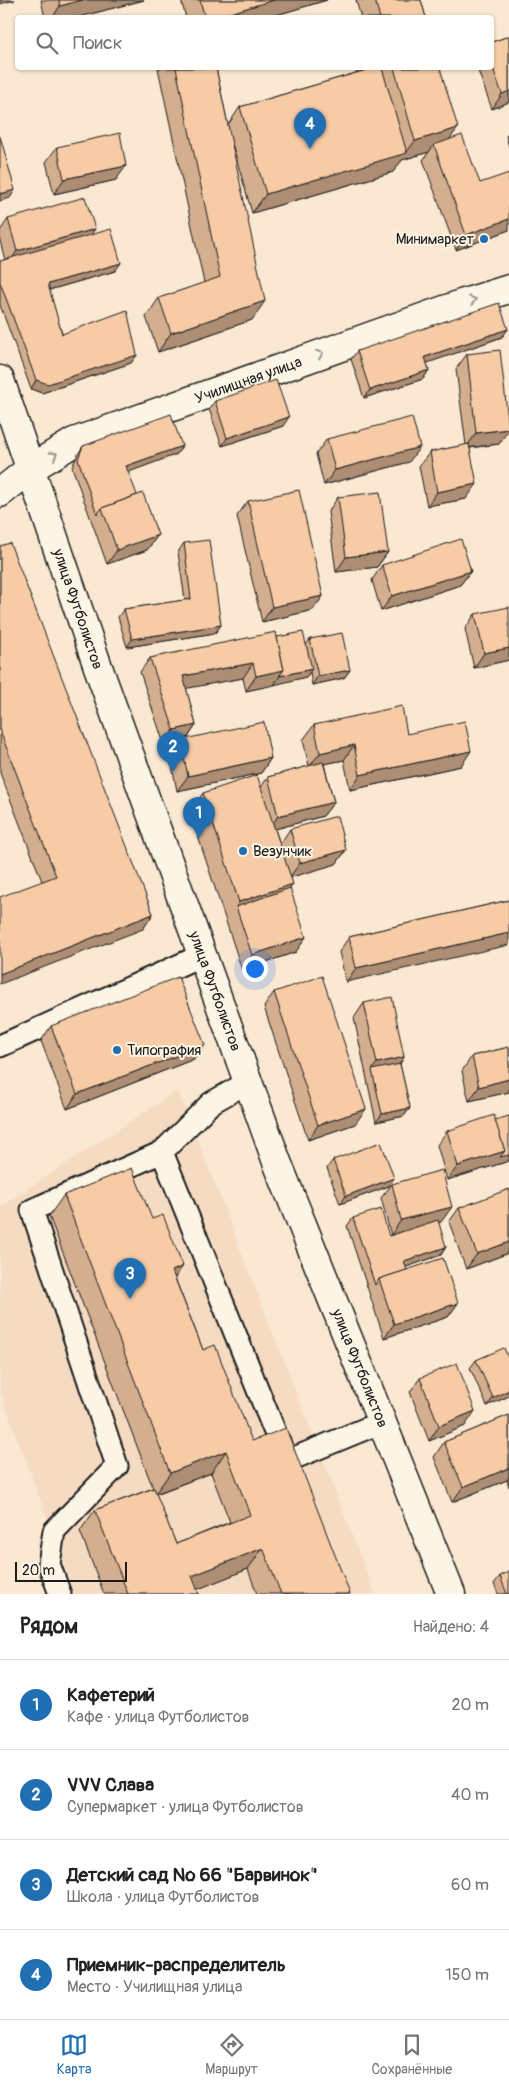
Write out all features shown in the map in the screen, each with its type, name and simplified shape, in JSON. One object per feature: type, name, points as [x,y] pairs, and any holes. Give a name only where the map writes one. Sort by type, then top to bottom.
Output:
[{"type":"street","name":"Училищная улица","points":[[0,493],[30,469],[74,442],[464,303],[509,289]]},
{"type":"street","name":"улица Футболистов","points":[[0,380],[98,667],[277,1162],[452,1594]]},
{"type":"lane","points":[[0,1046],[202,955]]},
{"type":"lane","points":[[60,1594],[49,1564],[54,1531],[117,1466],[32,1210],[162,1152],[211,1103],[248,1082]]},
{"type":"lane","points":[[162,1152],[290,1470],[382,1422]]},
{"type":"shaded area","points":[[178,1090],[375,1594],[75,1594],[0,1391],[0,1207]]},
{"type":"building","points":[[59,0],[82,0],[60,6]]},
{"type":"building","points":[[200,0],[274,0],[223,15],[204,15]]},
{"type":"building","points":[[375,0],[421,0],[425,15],[379,15]]},
{"type":"building","points":[[509,36],[509,91],[502,94],[494,70],[494,41]]},
{"type":"building","points":[[176,70],[216,70],[265,301],[171,333],[159,298],[220,277]]},
{"type":"building","points":[[366,70],[383,70],[407,153],[266,194],[240,107]]},
{"type":"building","points":[[395,70],[441,70],[458,128],[415,141]]},
{"type":"building","points":[[120,133],[126,166],[64,179],[57,147]]},
{"type":"building","points":[[462,135],[480,183],[509,173],[509,219],[466,235],[434,145]]},
{"type":"building","points":[[0,136],[15,190],[0,194]]},
{"type":"building","points":[[85,197],[95,229],[17,251],[8,219]]},
{"type":"building","points":[[111,229],[121,263],[48,284],[62,334],[127,310],[137,355],[48,384],[36,380],[0,282],[0,261]]},
{"type":"building","points":[[499,303],[508,329],[425,357],[429,370],[370,390],[357,351]]},
{"type":"building","points":[[500,350],[509,429],[476,433],[467,354]]},
{"type":"building","points":[[276,380],[289,417],[227,438],[215,401]]},
{"type":"building","points":[[171,414],[182,446],[126,466],[137,495],[102,508],[97,514],[78,459],[83,446]]},
{"type":"building","points":[[412,417],[420,447],[335,470],[327,439]]},
{"type":"building","points":[[469,444],[477,484],[437,492],[430,452]]},
{"type":"building","points":[[299,490],[323,596],[272,607],[248,501]]},
{"type":"building","points":[[380,492],[388,552],[346,557],[338,497]]},
{"type":"building","points":[[143,493],[158,535],[117,550],[102,508]]},
{"type":"building","points":[[461,539],[471,571],[392,596],[382,565]]},
{"type":"building","points":[[209,540],[221,625],[132,639],[124,609],[191,599],[184,543]]},
{"type":"building","points":[[10,543],[153,914],[0,974],[0,897],[56,876],[0,731],[0,546]]},
{"type":"building","points":[[509,607],[509,648],[484,653],[475,614]]},
{"type":"building","points":[[276,632],[284,670],[256,676],[253,663],[183,676],[196,725],[174,730],[150,658]]},
{"type":"building","points":[[303,632],[312,669],[279,676],[284,670],[277,637]]},
{"type":"building","points":[[342,633],[350,670],[318,676],[310,639]]},
{"type":"building","points":[[402,706],[407,734],[465,721],[471,751],[360,775],[354,745],[320,753],[314,725]]},
{"type":"building","points":[[264,722],[271,758],[188,776],[180,740]]},
{"type":"building","points":[[323,762],[334,802],[278,816],[268,777]]},
{"type":"building","points":[[257,775],[293,884],[239,902],[203,793]]},
{"type":"building","points":[[337,816],[346,850],[300,863],[290,829]]},
{"type":"building","points":[[290,888],[306,937],[252,955],[236,907]]},
{"type":"building","points":[[509,900],[509,933],[356,968],[349,937]]},
{"type":"building","points":[[322,976],[366,1109],[318,1125],[274,992]]},
{"type":"building","name":"Типография","points":[[178,977],[205,1045],[77,1094],[51,1026]]},
{"type":"building","points":[[392,997],[404,1057],[377,1063],[364,1003]]},
{"type":"building","points":[[509,1047],[509,1079],[479,1087],[472,1056]]},
{"type":"building","points":[[400,1064],[410,1108],[382,1114],[372,1070]]},
{"type":"building","points":[[494,1115],[505,1151],[458,1166],[447,1131]]},
{"type":"building","points":[[509,1116],[509,1155],[500,1157],[505,1151],[495,1120]]},
{"type":"building","points":[[381,1142],[394,1178],[346,1196],[333,1160]]},
{"type":"building","points":[[132,1168],[152,1219],[163,1215],[183,1266],[172,1271],[203,1350],[215,1345],[252,1441],[286,1428],[350,1594],[281,1594],[263,1548],[192,1576],[199,1594],[128,1594],[95,1510],[154,1488],[176,1544],[250,1515],[226,1451],[170,1473],[64,1195]]},
{"type":"building","points":[[442,1170],[452,1207],[401,1220],[392,1184]]},
{"type":"building","points":[[509,1189],[509,1242],[477,1254],[459,1208]]},
{"type":"building","points":[[381,1209],[389,1236],[438,1220],[446,1247],[404,1261],[407,1270],[379,1279],[375,1285],[353,1218]]},
{"type":"building","points":[[443,1258],[458,1303],[394,1324],[379,1279]]},
{"type":"building","points":[[504,1348],[509,1360],[509,1390],[493,1398],[476,1360]]},
{"type":"building","points":[[457,1363],[475,1411],[439,1426],[420,1378]]},
{"type":"building","points":[[509,1415],[509,1468],[463,1487],[444,1442]]},
{"type":"building","points":[[509,1572],[509,1594],[507,1594],[500,1576]]},
{"type":"place","name":"Приемник-распределитель","points":[[310,149]]},
{"type":"place","name":"Минимаркет","points":[[484,239]]},
{"type":"place","name":"VVV Слава","points":[[173,772]]},
{"type":"place","name":"Кафетерий","points":[[199,838]]},
{"type":"place","name":"Везунчик","points":[[243,851]]},
{"type":"place","name":"Типография","points":[[117,1050]]},
{"type":"place","name":"Детский сад № 66 \"Барвинок\"","points":[[130,1299]]}]
